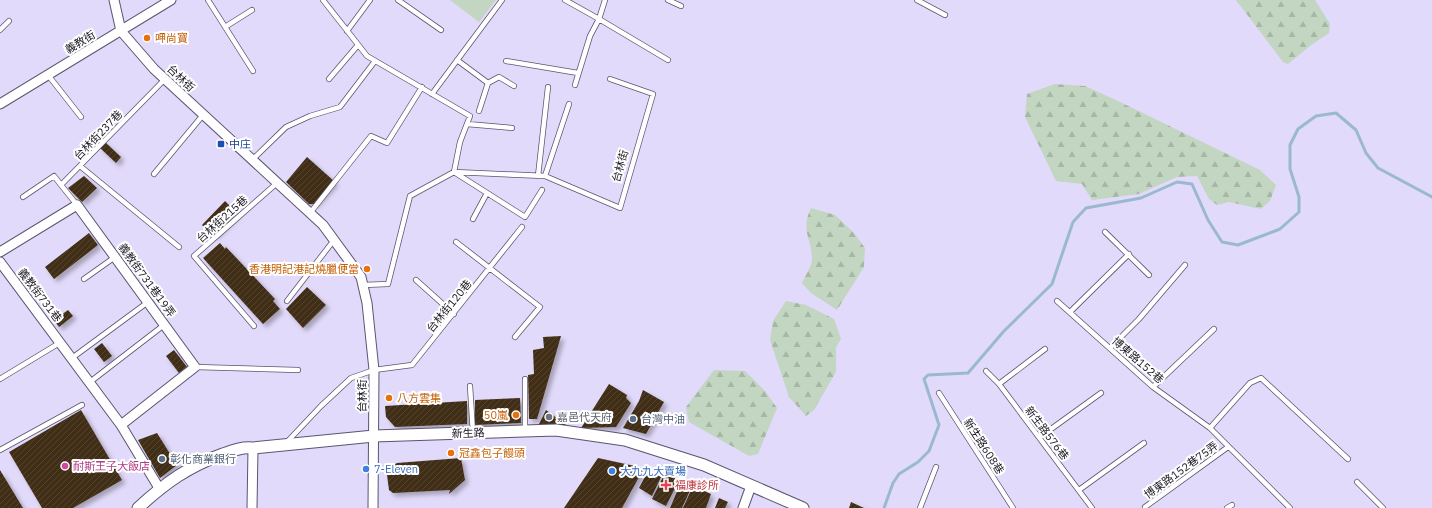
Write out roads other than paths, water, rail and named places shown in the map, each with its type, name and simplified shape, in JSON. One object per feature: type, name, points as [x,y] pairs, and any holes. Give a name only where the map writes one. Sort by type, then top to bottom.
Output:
[{"type":"street","name":"台林街","points":[[114,0],[121,31],[164,79],[323,225],[361,277],[367,303],[374,370],[373,508]]},
{"type":"street","name":"義教街","points":[[0,104],[171,0]]},
{"type":"street","points":[[0,252],[77,205]]},
{"type":"street","name":"義教街731巷19弄","points":[[77,205],[195,367]]},
{"type":"street","name":"義教街731巷","points":[[0,262],[61,342],[121,425],[159,488]]},
{"type":"street","points":[[121,425],[195,367]]},
{"type":"street","name":"新生路","points":[[138,508],[159,488],[199,463],[243,447],[253,448],[285,444],[362,439],[374,436],[556,430],[625,440],[704,465],[803,508]]},
{"type":"street","points":[[252,508],[253,448]]},
{"type":"street","points":[[743,508],[752,486]]},
{"type":"lane","points":[[208,0],[253,71]]},
{"type":"lane","points":[[323,0],[326,6],[367,56],[470,116],[460,142],[454,172]]},
{"type":"lane","points":[[347,31],[370,0]]},
{"type":"lane","points":[[398,0],[440,30]]},
{"type":"lane","points":[[432,94],[502,0]]},
{"type":"lane","points":[[566,0],[668,60]]},
{"type":"lane","points":[[575,85],[590,36],[599,19],[605,0]]},
{"type":"lane","points":[[668,0],[681,6]]},
{"type":"lane","points":[[917,0],[945,15]]},
{"type":"lane","points":[[225,27],[252,10]]},
{"type":"lane","points":[[0,30],[9,20]]},
{"type":"lane","points":[[329,79],[358,45]]},
{"type":"lane","points":[[457,60],[488,83]]},
{"type":"lane","points":[[252,160],[286,127],[310,116],[340,107],[375,61]]},
{"type":"lane","points":[[506,62],[578,73]]},
{"type":"lane","points":[[48,75],[81,117]]},
{"type":"lane","points":[[479,111],[488,83],[499,77],[514,86]]},
{"type":"lane","name":"台林街237巷","points":[[61,185],[164,79]]},
{"type":"lane","name":"台林街","points":[[454,172],[545,176],[620,208],[653,94],[610,79]]},
{"type":"lane","points":[[310,213],[371,136],[387,143],[422,87]]},
{"type":"lane","points":[[538,176],[548,87]]},
{"type":"lane","points":[[545,176],[569,104]]},
{"type":"lane","points":[[154,174],[203,115]]},
{"type":"lane","points":[[466,124],[512,128]]},
{"type":"lane","points":[[80,166],[179,247]]},
{"type":"lane","points":[[454,172],[525,217],[542,190]]},
{"type":"lane","points":[[363,285],[388,284],[410,196],[454,172]]},
{"type":"lane","points":[[23,197],[54,176],[77,205]]},
{"type":"lane","name":"台林街215巷","points":[[254,326],[194,256],[277,183]]},
{"type":"lane","points":[[473,219],[487,193]]},
{"type":"lane","name":"台林街120巷","points":[[285,444],[320,406],[352,378],[374,370],[412,365],[492,268],[522,227]]},
{"type":"lane","points":[[1105,232],[1149,275]]},
{"type":"lane","points":[[287,300],[334,240]]},
{"type":"lane","points":[[456,242],[492,268],[540,307],[515,337]]},
{"type":"lane","points":[[1070,312],[1129,254]]},
{"type":"lane","points":[[84,280],[115,257]]},
{"type":"lane","points":[[1110,348],[1139,319],[1185,265]]},
{"type":"lane","points":[[416,280],[454,314]]},
{"type":"lane","name":"博東路152巷","points":[[1057,301],[1153,387],[1210,428],[1290,508]]},
{"type":"lane","points":[[72,358],[148,302]]},
{"type":"lane","points":[[90,382],[164,325]]},
{"type":"lane","points":[[1153,387],[1214,329]]},
{"type":"lane","points":[[0,379],[61,342]]},
{"type":"lane","points":[[999,384],[1045,349]]},
{"type":"lane","points":[[195,367],[298,370]]},
{"type":"lane","name":"新生路576巷","points":[[986,371],[999,384],[1092,508]]},
{"type":"lane","points":[[1210,428],[1250,382],[1262,378],[1348,460]]},
{"type":"lane","points":[[525,379],[525,431]]},
{"type":"lane","points":[[470,386],[472,433]]},
{"type":"lane","name":"新生路608巷","points":[[939,393],[1014,508]]},
{"type":"lane","points":[[1040,437],[1101,393]]},
{"type":"lane","points":[[0,450],[82,405]]},
{"type":"lane","points":[[1079,490],[1144,443]]},
{"type":"lane","name":"博東路152巷75弄","points":[[1145,507],[1228,447]]},
{"type":"lane","points":[[920,508],[936,467]]},
{"type":"lane","points":[[1357,482],[1383,508]]},
{"type":"lane","points":[[1227,508],[1232,504]]},
{"type":"waterway","points":[[884,508],[893,483],[899,474],[918,462],[929,451],[939,425],[924,379],[928,375],[968,373],[1004,331],[1052,284],[1073,222],[1086,208],[1141,198],[1177,182],[1192,184],[1208,220],[1222,242],[1238,245],[1280,229],[1299,212],[1299,197],[1290,169],[1290,145],[1298,129],[1316,116],[1336,113],[1356,130],[1366,153],[1378,168],[1432,197]]},
{"type":"place","name":"呷尚寶","points":[[147,38]]},
{"type":"place","name":"中庄","points":[[221,144]]},
{"type":"place","name":"香港明記港記燒臘便當","points":[[367,269]]},
{"type":"place","name":"八方雲集","points":[[389,398]]},
{"type":"place","name":"50嵐","points":[[516,415]]},
{"type":"place","name":"嘉邑代天府","points":[[549,417]]},
{"type":"place","name":"台灣中油","points":[[633,419]]},
{"type":"place","name":"冠鑫包子饅頭","points":[[451,453]]},
{"type":"place","name":"彰化商業銀行","points":[[162,459]]},
{"type":"place","name":"耐斯王子大飯店","points":[[65,466]]},
{"type":"place","name":"7-Eleven","points":[[366,469]]},
{"type":"place","name":"大九九大賣場","points":[[612,471]]},
{"type":"place","name":"福康診所","points":[[666,485]]}]
